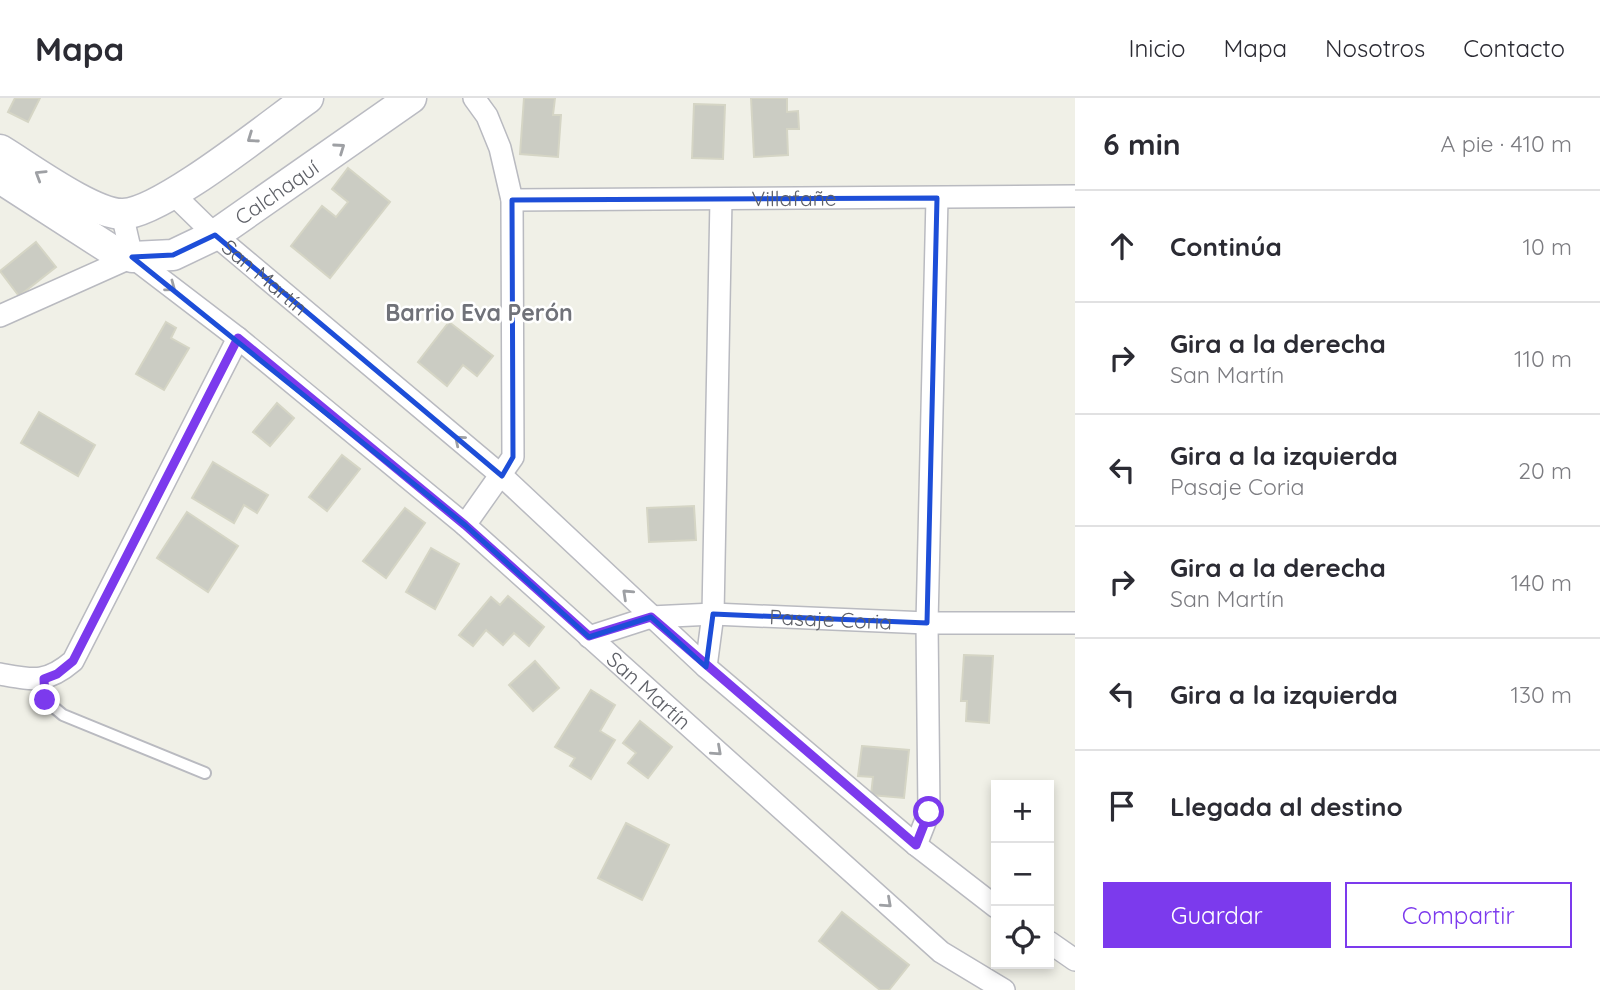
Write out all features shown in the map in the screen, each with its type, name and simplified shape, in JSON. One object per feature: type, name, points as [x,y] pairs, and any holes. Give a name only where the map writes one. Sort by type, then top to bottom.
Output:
[{"type":"street","points":[[0,150],[80,200],[122,214],[147,208],[173,194],[308,98]]},
{"type":"street","name":"Calchaquí","points":[[132,257],[173,255],[215,235],[411,98]]},
{"type":"street","points":[[465,525],[513,457],[512,200],[500,148],[487,116],[474,98]]},
{"type":"street","name":"San Martín","points":[[0,178],[110,249],[132,257],[238,338],[465,525],[942,951],[1003,990]]},
{"type":"street","name":"San Martín","points":[[173,194],[215,235],[502,476],[706,667],[916,845],[995,906]]},
{"type":"street","name":"Villafañe","points":[[512,200],[1075,195]]},
{"type":"street","points":[[916,845],[929,812],[928,623],[937,198]]},
{"type":"street","points":[[706,667],[713,614],[720,199]]},
{"type":"street","points":[[0,316],[132,257],[122,214]]},
{"type":"street","points":[[0,674],[44,679],[57,674],[73,661],[238,338]]},
{"type":"street","name":"Pasaje Coria","points":[[589,636],[651,617],[713,614],[928,623],[1075,623]]},
{"type":"street","points":[[1054,945],[1075,960]]},
{"type":"lane","points":[[44,679],[45,700],[63,715],[205,773]]},
{"type":"highlighted area","points":[[937,198],[927,623],[713,614],[706,667],[651,617],[589,637],[465,525],[132,257],[173,255],[215,235],[502,476],[513,457],[512,200]]},
{"type":"building","points":[[15,98],[40,98],[28,122],[8,112]]},
{"type":"building","points":[[524,98],[555,98],[553,115],[561,115],[558,157],[520,154]]},
{"type":"building","points":[[751,98],[787,98],[787,112],[798,111],[799,129],[787,129],[788,155],[754,157]]},
{"type":"building","points":[[694,104],[725,105],[723,159],[692,158]]},
{"type":"building","points":[[348,168],[390,202],[330,278],[291,246],[322,206],[336,217],[348,202],[332,189]]},
{"type":"building","points":[[36,242],[56,267],[19,296],[0,271]]},
{"type":"building","points":[[166,322],[176,328],[171,338],[189,348],[164,390],[136,374]]},
{"type":"building","points":[[449,322],[493,356],[477,376],[463,365],[447,386],[418,362]]},
{"type":"building","points":[[277,403],[294,418],[270,446],[253,432]]},
{"type":"building","points":[[39,412],[95,445],[78,476],[21,443]]},
{"type":"building","points":[[342,455],[360,469],[327,511],[309,497]]},
{"type":"building","points":[[213,462],[268,495],[257,513],[244,505],[234,523],[192,498]]},
{"type":"building","points":[[694,506],[696,540],[649,542],[647,508]]},
{"type":"building","points":[[405,508],[425,523],[386,578],[363,561]]},
{"type":"building","points":[[187,512],[238,546],[208,592],[157,558]]},
{"type":"building","points":[[431,548],[459,564],[435,609],[406,592]]},
{"type":"building","points":[[508,596],[544,627],[529,646],[514,633],[503,645],[486,630],[473,646],[459,635],[491,597],[500,605]]},
{"type":"building","points":[[964,655],[993,656],[989,723],[966,721],[967,701],[961,701]]},
{"type":"building","points":[[535,661],[559,688],[533,711],[509,685]]},
{"type":"building","points":[[591,690],[615,705],[600,731],[615,740],[591,779],[570,766],[575,758],[555,747]]},
{"type":"building","points":[[640,721],[672,747],[648,778],[628,763],[636,753],[623,743]]},
{"type":"building","points":[[862,746],[909,750],[904,798],[871,795],[873,777],[858,776]]},
{"type":"building","points":[[626,823],[669,845],[642,900],[598,878]]},
{"type":"building","points":[[842,912],[909,965],[889,990],[880,990],[819,941]]},
{"type":"district","name":"Barrio Eva Perón","points":[[479,312]]},
{"type":"route","points":[[45,700],[44,679],[57,674],[73,661],[238,338],[465,525],[589,636],[651,617],[916,845],[929,812]]}]
